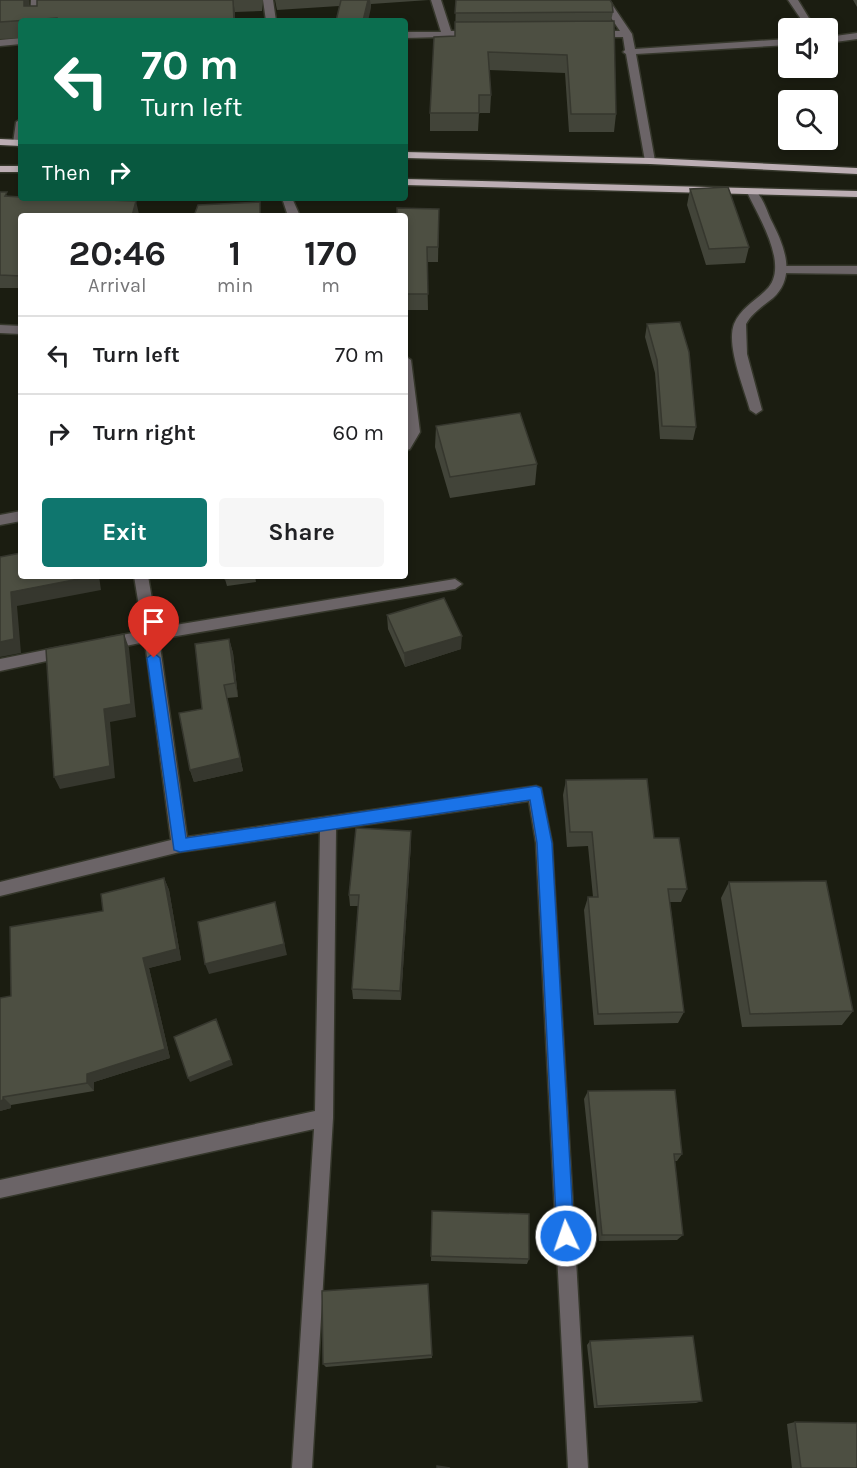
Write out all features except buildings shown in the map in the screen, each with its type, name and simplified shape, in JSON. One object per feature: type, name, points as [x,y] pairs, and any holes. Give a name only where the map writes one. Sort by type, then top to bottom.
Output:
[{"type":"main road","points":[[0,142],[18,143]]},
{"type":"main road","points":[[408,155],[650,161],[857,171]]},
{"type":"main road","points":[[0,169],[18,169]]},
{"type":"main road","points":[[408,182],[857,194]]},
{"type":"street","points":[[35,18],[36,0]]},
{"type":"street","points":[[268,0],[271,18]]},
{"type":"street","points":[[436,0],[447,34]]},
{"type":"street","points":[[604,0],[627,34],[628,52],[650,161]]},
{"type":"street","points":[[793,0],[805,18]]},
{"type":"street","points":[[408,35],[483,34]]},
{"type":"street","points":[[579,34],[627,34]]},
{"type":"street","points":[[838,39],[857,36]]},
{"type":"street","points":[[0,43],[18,41]]},
{"type":"street","points":[[628,52],[778,43]]},
{"type":"street","points":[[752,192],[780,257],[783,270],[777,286],[741,323],[738,337],[756,410]]},
{"type":"street","points":[[783,270],[857,270]]},
{"type":"street","points":[[0,329],[18,330]]},
{"type":"street","points":[[408,384],[414,432],[408,441]]},
{"type":"street","points":[[0,520],[18,517]]},
{"type":"street","points":[[142,579],[180,845]]},
{"type":"street","points":[[0,665],[151,635],[455,584]]},
{"type":"street","points":[[0,889],[180,845],[536,793],[544,843],[578,1468]]},
{"type":"street","points":[[302,1468],[324,1118],[328,823]]},
{"type":"street","points":[[0,1189],[324,1118]]},
{"type":"route","points":[[154,658],[180,845],[536,793],[544,843],[566,1236]]}]
